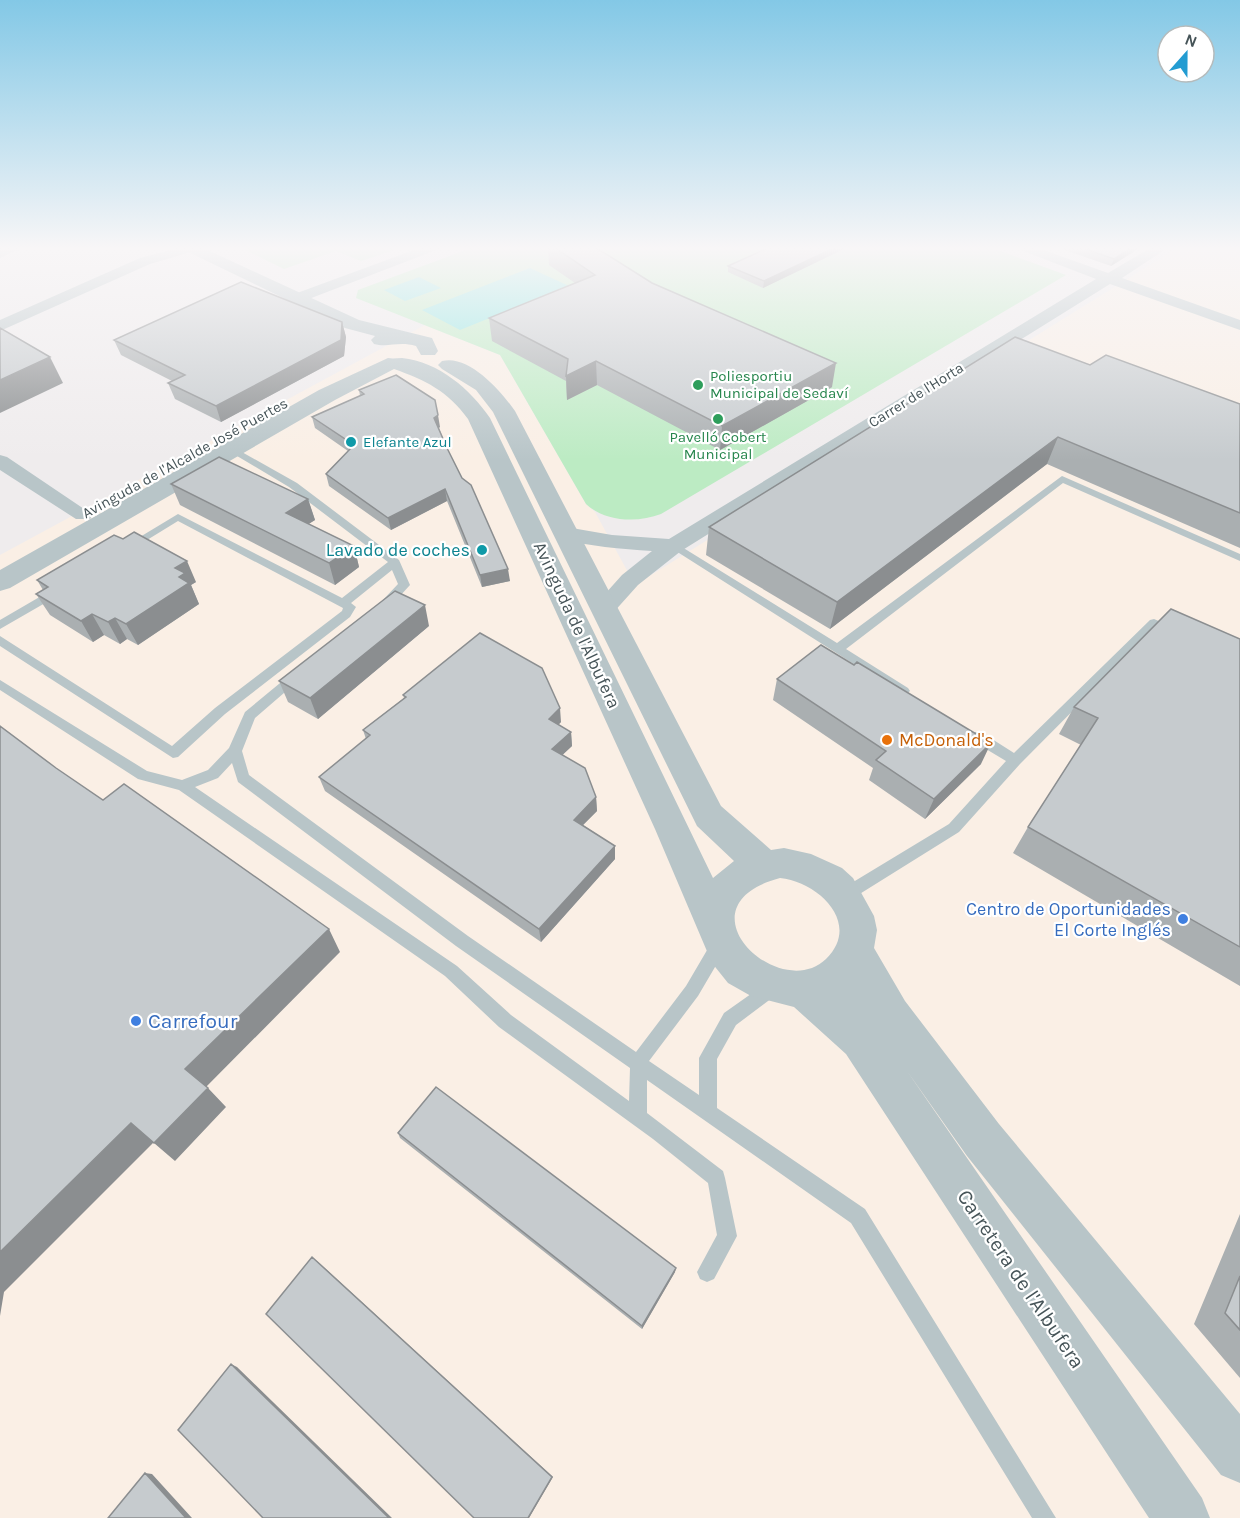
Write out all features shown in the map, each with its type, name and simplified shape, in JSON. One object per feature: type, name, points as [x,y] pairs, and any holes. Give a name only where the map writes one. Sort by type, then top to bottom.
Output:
[{"type":"street","points":[[0,326],[18,318]]},
{"type":"street","name":"Avinguda de l'Albufera","points":[[338,318],[352,324],[386,352],[435,376],[462,394],[479,418],[674,829],[717,933]]},
{"type":"street","name":"Carrer de l'Horta","points":[[604,609],[630,580],[673,546],[1042,318]]},
{"type":"street","points":[[1220,318],[1240,325]]},
{"type":"street","name":"Avinguda de l'Albufera","points":[[352,324],[386,352],[418,359],[428,351],[484,386],[504,411],[710,816],[762,864]]},
{"type":"street","name":"Avinguda de l'Alcalde José Puertes","points":[[0,582],[327,394],[386,352]]},
{"type":"street","name":"Avinguda de l'Alcalde José Puertes","points":[[0,561],[309,389],[386,352]]},
{"type":"street","points":[[0,461],[83,515]]},
{"type":"street","points":[[566,534],[612,542],[673,546]]},
{"type":"street","points":[[780,862],[817,872],[845,895],[855,913],[859,933],[852,959],[861,1040],[788,988],[752,977],[733,963],[717,933],[717,902],[726,885],[742,872],[762,864],[780,862]]},
{"type":"street","points":[[788,988],[820,985],[836,976],[852,959]]},
{"type":"street","points":[[852,959],[891,1016],[983,1140],[1240,1456]]},
{"type":"street","name":"Carretera de l'Albufera","points":[[861,1040],[1182,1518]]},
{"type":"lane","points":[[168,467],[233,450],[293,485],[395,562],[404,585],[376,614]]},
{"type":"lane","points":[[837,649],[1062,479],[1240,558]]},
{"type":"lane","points":[[0,640],[173,753],[220,711],[346,614],[350,607],[178,517],[117,554]]},
{"type":"lane","points":[[673,546],[911,695]]},
{"type":"lane","points":[[345,603],[395,562]]},
{"type":"lane","points":[[0,625],[68,584]]},
{"type":"lane","points":[[845,895],[954,828],[1016,760],[1154,623],[1186,638]]},
{"type":"lane","points":[[183,786],[213,774],[235,751],[250,715],[307,668]]},
{"type":"lane","points":[[0,684],[143,775],[183,786],[452,971],[505,1021],[716,1178],[727,1236],[707,1272]]},
{"type":"lane","points":[[968,731],[1016,760]]},
{"type":"lane","points":[[235,751],[243,778],[284,811],[462,941],[639,1061],[858,1216],[1045,1518]]},
{"type":"lane","points":[[638,1118],[639,1061],[692,991],[717,933]]},
{"type":"lane","points":[[708,1110],[708,1058],[730,1019],[788,988]]},
{"type":"shaded area","points":[[1065,318],[1240,318],[1240,1518],[0,1518],[0,555],[425,325],[500,355],[586,504],[595,512],[635,585]]},
{"type":"green space","points":[[406,318],[993,318],[661,514],[632,520],[602,514],[586,504],[500,355]]},
{"type":"water","points":[[437,318],[490,318],[460,330]]},
{"type":"building","points":[[163,318],[331,318],[342,322],[341,340],[216,406],[168,383],[185,375],[114,340]]},
{"type":"building","points":[[489,318],[732,318],[836,363],[722,426],[596,361],[566,376],[568,359]]},
{"type":"building","points":[[0,328],[50,357],[0,380]]},
{"type":"building","points":[[1015,337],[1090,365],[1106,355],[1240,404],[1240,513],[1058,437],[837,602],[709,527]]},
{"type":"building","points":[[396,375],[435,400],[438,415],[434,418],[462,478],[471,485],[508,569],[480,575],[445,489],[388,518],[326,474],[354,445],[312,417],[364,394],[359,390]]},
{"type":"building","points":[[219,457],[308,499],[286,513],[354,546],[329,563],[171,484]]},
{"type":"building","points":[[134,532],[187,561],[175,568],[185,573],[179,577],[189,583],[126,624],[115,618],[108,622],[92,614],[81,621],[36,594],[48,587],[37,580],[114,535],[123,539]]},
{"type":"building","points":[[395,591],[425,605],[310,698],[279,681]]},
{"type":"building","points":[[1171,609],[1240,639],[1240,947],[1028,827],[1098,718],[1074,707]]},
{"type":"building","points":[[480,633],[542,668],[560,708],[549,719],[571,732],[552,749],[585,768],[596,797],[574,820],[615,846],[539,929],[319,777],[370,735],[363,730],[406,697],[403,695]]},
{"type":"building","name":"McDonald's","points":[[821,645],[854,665],[857,662],[991,743],[934,799],[876,760],[886,751],[777,679]]},
{"type":"building","name":"Carrefour","points":[[0,726],[103,800],[124,784],[329,929],[185,1069],[208,1088],[154,1143],[131,1123],[0,1252]]},
{"type":"building","points":[[436,1087],[676,1268],[642,1326],[398,1133]]},
{"type":"building","points":[[312,1257],[552,1477],[528,1518],[474,1518],[266,1314]]},
{"type":"building","points":[[1240,1276],[1240,1330],[1225,1313]]},
{"type":"building","points":[[231,1364],[389,1518],[263,1518],[178,1430]]},
{"type":"building","points":[[145,1473],[186,1518],[108,1518]]},
{"type":"place","name":"Poliesportiu Municipal de Sedaví","points":[[698,385]]},
{"type":"place","name":"Pavelló Cobert Municipal","points":[[718,419]]},
{"type":"place","name":"Elefante Azul","points":[[351,442]]},
{"type":"place","name":"Lavado de coches","points":[[482,550]]},
{"type":"place","name":"McDonald's","points":[[887,740]]},
{"type":"place","name":"Centro de Oportunidades El Corte Inglés","points":[[1183,919]]},
{"type":"place","name":"Carrefour","points":[[136,1021]]}]
